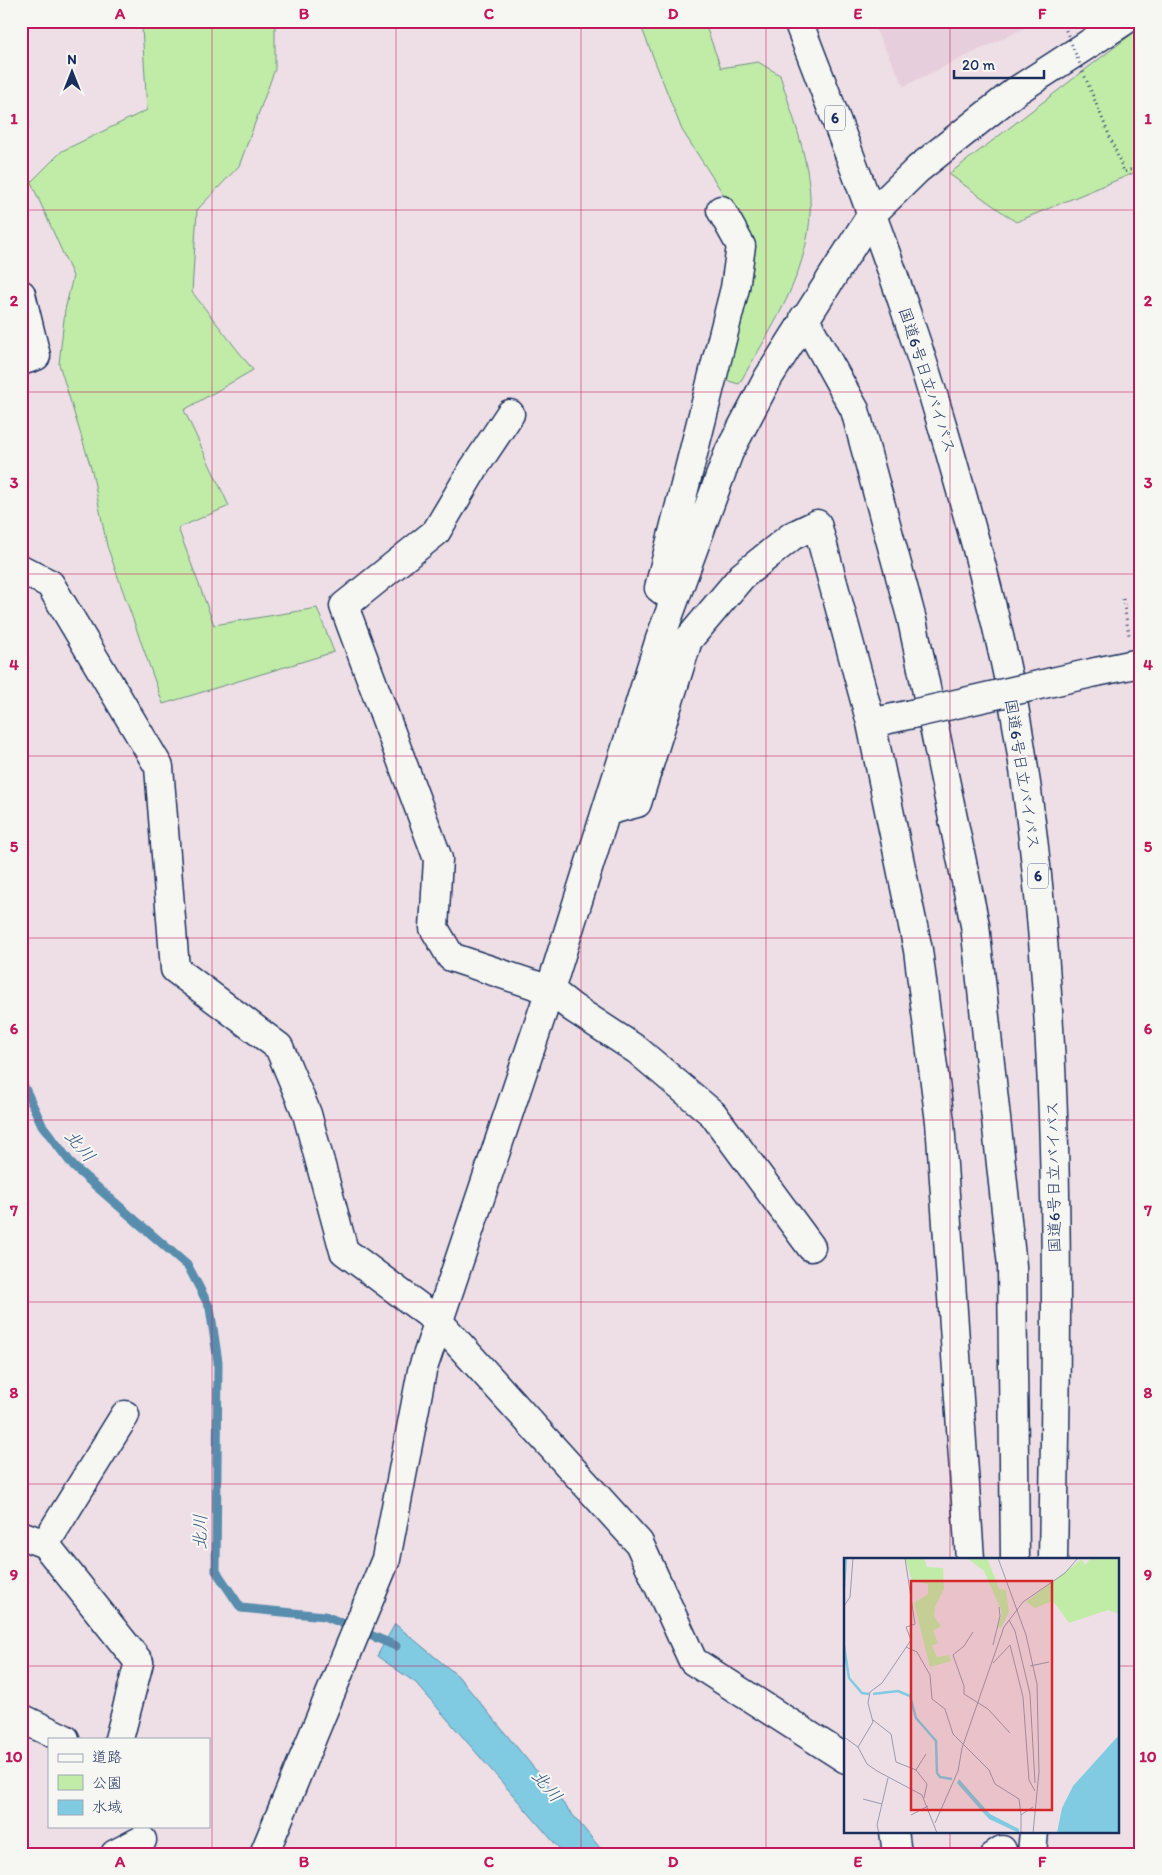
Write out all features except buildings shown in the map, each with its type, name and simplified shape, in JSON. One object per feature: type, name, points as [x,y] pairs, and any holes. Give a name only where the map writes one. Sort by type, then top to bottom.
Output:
[{"type":"main road","name":"国道6号日立バイパス","points":[[798,21],[872,214],[949,444],[988,593],[1017,726],[1034,842],[1044,942],[1053,1176],[1055,1342],[1053,1558]]},
{"type":"main road","points":[[264,1854],[386,1559],[422,1371],[550,990],[674,599],[729,452],[768,378],[804,318],[872,214],[918,169],[1009,96],[1124,21]]},
{"type":"main road","points":[[674,599],[659,588],[735,288],[741,246],[721,210]]},
{"type":"main road","points":[[21,294],[36,356],[21,361]]},
{"type":"main road","points":[[804,318],[855,410],[912,620],[975,925],[1012,1266],[1015,1558]]},
{"type":"main road","points":[[510,414],[474,468],[436,532],[344,606],[438,859],[434,928],[451,957],[550,990],[572,1008],[637,1050],[713,1114],[811,1247]]},
{"type":"main road","points":[[607,811],[637,803],[688,640],[742,576],[792,536],[817,524],[871,722],[918,950],[940,1122],[970,1558]]},
{"type":"main road","points":[[21,569],[50,584],[159,766],[175,969],[279,1047],[307,1114],[344,1251],[438,1320],[639,1543],[693,1661],[844,1757]]},
{"type":"main road","points":[[871,722],[1135,664]]},
{"type":"main road","points":[[119,1738],[139,1662],[33,1540],[126,1416]]},
{"type":"main road","points":[[21,1718],[63,1738]]},
{"type":"main road","points":[[894,1832],[897,1854]]},
{"type":"main road","points":[[1032,1854],[1034,1832]]},
{"type":"main road","points":[[115,1854],[141,1840]]},
{"type":"path","points":[[1062,21],[1124,172],[1141,166]]},
{"type":"shaded area","points":[[871,21],[1039,21],[904,86]]},
{"type":"green space","points":[[114,21],[275,21],[275,69],[239,166],[197,210],[192,292],[253,370],[184,410],[229,506],[178,528],[214,625],[317,608],[334,652],[163,704],[107,546],[92,471],[59,364],[65,310],[73,276],[31,182],[62,151],[147,110],[142,27]]},
{"type":"green space","points":[[639,21],[704,21],[721,68],[758,62],[780,75],[799,135],[809,181],[810,197],[809,223],[805,247],[798,271],[777,318],[739,384],[718,378],[731,206],[682,130]]},
{"type":"green space","points":[[1141,27],[1141,170],[1016,222],[949,174]]},
{"type":"water","points":[[395,1624],[458,1676],[605,1854],[564,1854],[416,1683],[377,1656]]},
{"type":"waterway","name":"北川","points":[[21,1080],[42,1125],[74,1167],[188,1266],[210,1308],[218,1362],[216,1571],[241,1608],[325,1616],[396,1646]]}]
